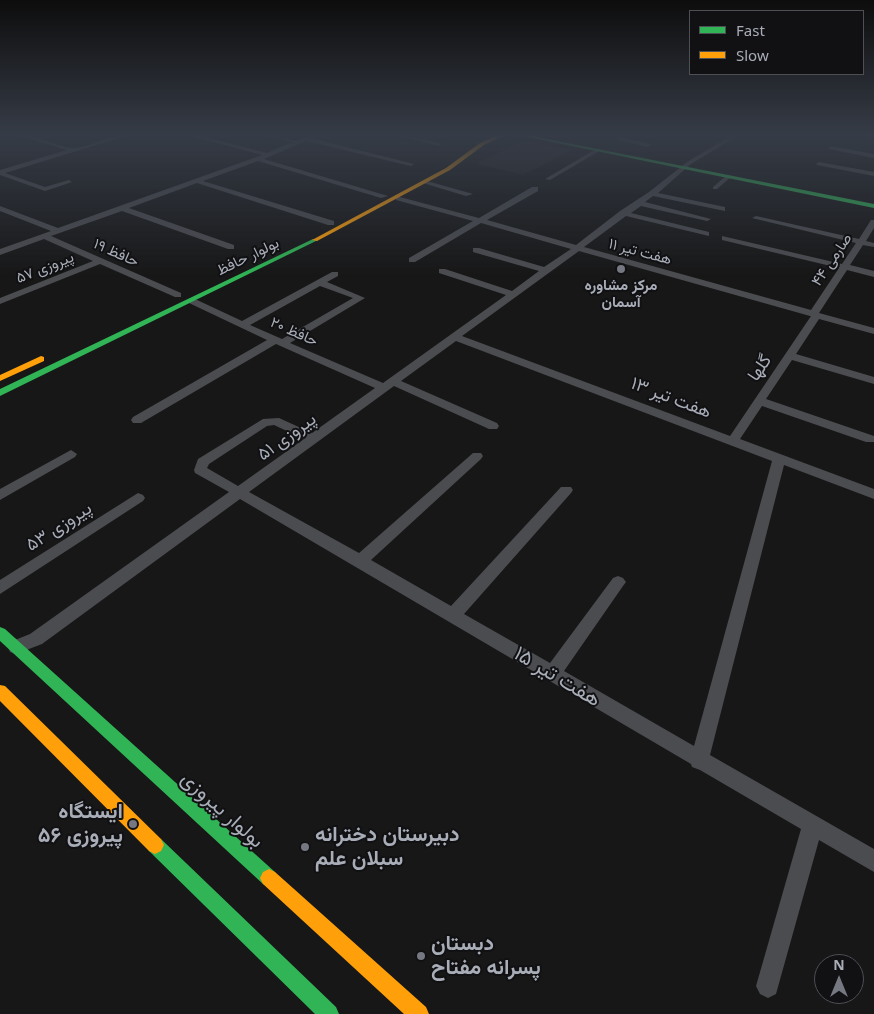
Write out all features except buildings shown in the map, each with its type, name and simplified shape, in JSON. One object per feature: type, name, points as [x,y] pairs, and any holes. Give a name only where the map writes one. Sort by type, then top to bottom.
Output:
[{"type":"street","points":[[26,182],[45,189],[68,182]]},
{"type":"street","points":[[0,252],[192,182]]},
{"type":"street","points":[[200,182],[331,223]]},
{"type":"street","points":[[337,182],[384,196]]},
{"type":"street","name":"بولوار حافظ","points":[[98,332],[331,223],[408,182]]},
{"type":"street","name":"بولوار حافظ","points":[[0,393],[345,226],[424,182]]},
{"type":"street","points":[[426,182],[470,194]]},
{"type":"street","name":"پیروزی ۵۱","points":[[16,647],[36,639],[315,439],[666,182]]},
{"type":"street","points":[[715,188],[722,182]]},
{"type":"street","points":[[760,182],[874,206]]},
{"type":"street","points":[[776,182],[874,201]]},
{"type":"street","points":[[412,260],[535,189]]},
{"type":"street","points":[[652,194],[722,209]]},
{"type":"street","name":"هفت تیر ۱۱","points":[[399,198],[874,331]]},
{"type":"street","points":[[638,203],[707,219]]},
{"type":"street","points":[[0,208],[58,231]]},
{"type":"street","points":[[122,208],[231,247]]},
{"type":"street","points":[[623,214],[706,234]]},
{"type":"street","points":[[756,218],[874,245]]},
{"type":"street","name":"صارمی ۴۴","points":[[815,314],[874,222]]},
{"type":"street","name":"حافظ ۱۹","points":[[44,236],[178,295]]},
{"type":"street","points":[[725,238],[874,274]]},
{"type":"street","points":[[476,250],[544,270]]},
{"type":"street","name":"پیروزی ۵۷","points":[[0,301],[100,261]]},
{"type":"street","points":[[442,271],[512,294]]},
{"type":"street","points":[[242,325],[335,274]]},
{"type":"street","points":[[137,420],[360,298],[321,283]]},
{"type":"street","name":"حافظ ۲۰","points":[[192,301],[279,342],[493,426]]},
{"type":"street","name":"گلها","points":[[733,441],[790,356],[815,314]]},
{"type":"street","name":"هفت تیر ۱۳","points":[[454,336],[874,494]]},
{"type":"street","points":[[0,378],[53,353]]},
{"type":"street","points":[[790,356],[874,381]]},
{"type":"street","points":[[760,401],[870,439]]},
{"type":"street","name":"هفت تیر ۱۵","points":[[315,439],[275,421],[269,421],[262,423],[203,462],[200,470],[360,561],[874,861]]},
{"type":"street","points":[[0,495],[71,454]]},
{"type":"street","points":[[360,561],[477,456]]},
{"type":"street","points":[[699,760],[779,459]]},
{"type":"street","points":[[453,615],[566,490]]},
{"type":"street","name":"پیروزی ۵۳","points":[[0,588],[138,498]]},
{"type":"street","points":[[552,674],[618,582]]},
{"type":"street","name":"بولوار پیروزی","points":[[0,633],[419,1014]]},
{"type":"street","points":[[0,691],[133,824],[329,1014]]},
{"type":"street","points":[[768,986],[812,826]]},
{"type":"traffic: fast","points":[[756,182],[874,206]]},
{"type":"traffic: fast","points":[[0,393],[315,240]]},
{"type":"traffic: fast","points":[[0,633],[269,878]]},
{"type":"traffic: fast","points":[[155,845],[329,1014]]},
{"type":"traffic: slow","points":[[315,240],[423,182]]},
{"type":"traffic: slow","points":[[0,378],[41,359]]},
{"type":"traffic: slow","points":[[0,691],[155,845]]},
{"type":"traffic: slow","points":[[269,878],[419,1014]]},
{"type":"place","name":"مرکز مشاوره آسمان","points":[[621,269]]},
{"type":"place","name":"ایستگاه پیروزی ۵۶","points":[[133,824]]},
{"type":"place","name":"دبیرستان دخترانه سبلان علم","points":[[305,847]]},
{"type":"place","name":"دبستان پسرانه مفتاح","points":[[421,956]]}]
